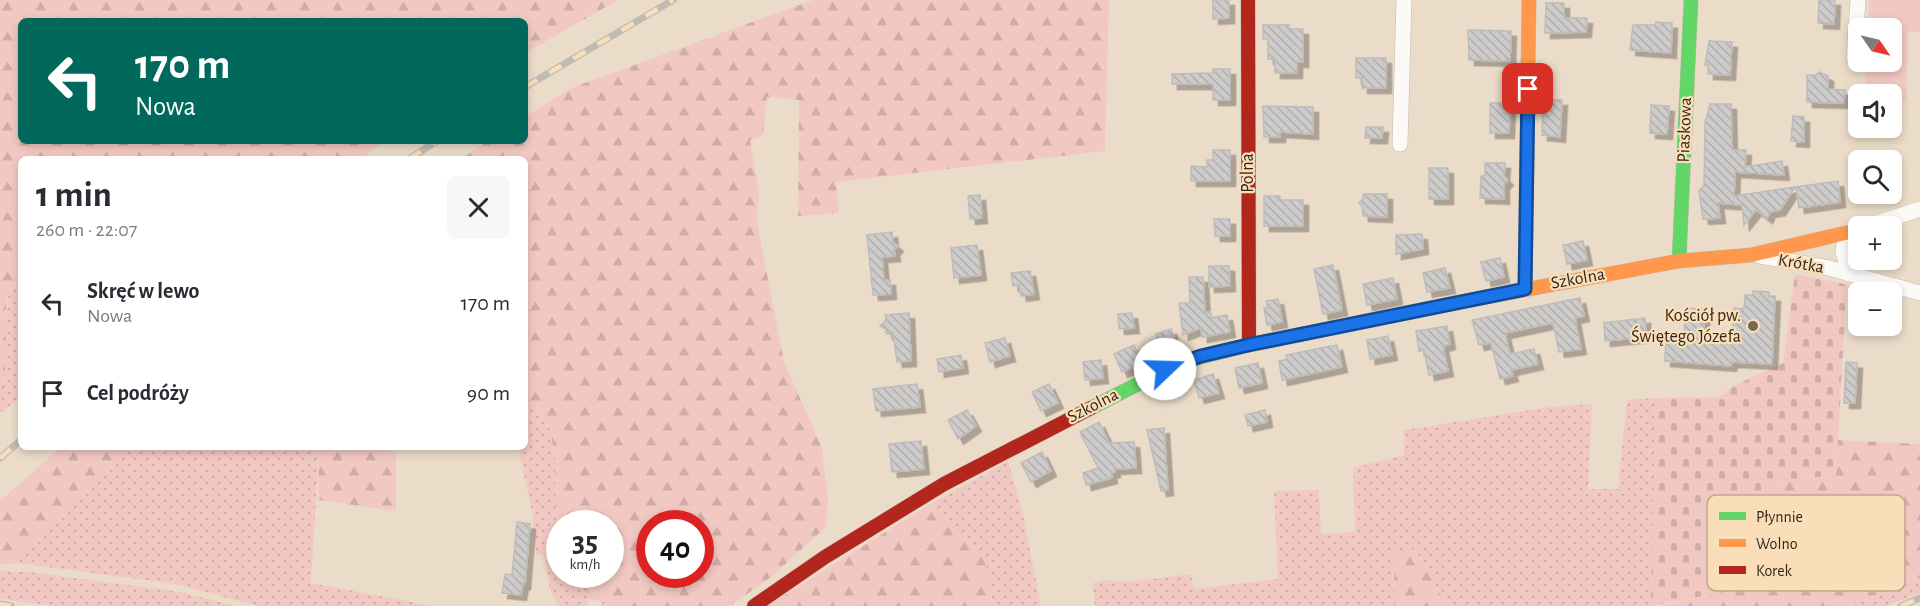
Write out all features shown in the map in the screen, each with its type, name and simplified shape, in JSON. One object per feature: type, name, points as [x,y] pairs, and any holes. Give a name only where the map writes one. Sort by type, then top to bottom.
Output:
[{"type":"street","name":"Polna","points":[[1248,0],[1248,345]]},
{"type":"street","points":[[1400,144],[1404,0]]},
{"type":"street","points":[[1525,289],[1529,0]]},
{"type":"street","name":"Piaskowa","points":[[1679,261],[1691,0]]},
{"type":"street","points":[[1857,18],[1858,0]]},
{"type":"street","points":[[1899,216],[1920,209]]},
{"type":"street","name":"Szkolna","points":[[754,606],[825,557],[944,484],[1173,366],[1201,356],[1525,289],[1679,261],[1751,255],[1848,232]]},
{"type":"street","points":[[1848,240],[1843,251],[1849,274]]},
{"type":"street","name":"Krótka","points":[[1751,255],[1849,274],[1920,292]]},
{"type":"green space","points":[[0,0],[618,0],[528,51],[528,18],[18,18],[18,144],[380,144],[366,156],[18,156],[18,281],[10,290],[5,315],[6,355],[0,389]]},
{"type":"green space","points":[[813,0],[1109,0],[1105,151],[836,182],[839,213],[798,216],[799,100],[767,97],[763,136],[750,140],[759,192],[757,222],[784,362],[822,448],[828,496],[826,527],[771,577],[730,606],[610,606],[582,588],[624,588],[624,510],[556,510],[555,455],[548,419],[528,403],[528,156],[466,156],[484,144],[528,144],[528,115],[571,88]]},
{"type":"green space","points":[[1869,0],[1920,0],[1920,32],[1908,32],[1906,101],[1902,101],[1902,84],[1865,84],[1866,72],[1902,72],[1902,18],[1868,18]]},
{"type":"green space","points":[[1795,274],[1848,285],[1836,475],[1775,482],[1775,495],[1707,495],[1707,591],[1730,591],[1651,606],[1656,398],[1719,397],[1733,386],[1783,363]]},
{"type":"green space","points":[[18,282],[18,399],[0,413],[0,389],[4,381],[3,338],[9,292]]},
{"type":"green space","points":[[1656,398],[1651,606],[1447,606],[1415,549],[1396,592],[1395,606],[1095,606],[1093,583],[1102,580],[1129,582],[1191,574],[1194,589],[1278,579],[1274,491],[1319,490],[1321,534],[1355,532],[1353,468],[1404,455],[1404,430],[1549,407],[1592,404],[1588,489],[1618,489],[1627,400]]},
{"type":"green space","points":[[528,403],[548,419],[555,455],[556,510],[546,510],[546,566],[544,554],[536,556],[532,512],[519,450],[528,450]]},
{"type":"green space","points":[[1838,440],[1920,444],[1920,578],[1905,584],[1905,495],[1775,495],[1775,482],[1836,475]]},
{"type":"green space","points":[[58,450],[130,450],[17,563],[0,565],[0,501]]},
{"type":"green space","points":[[130,450],[319,450],[311,583],[432,606],[258,606],[175,584],[17,563]]},
{"type":"green space","points":[[319,450],[396,452],[396,511],[318,500]]},
{"type":"green space","points":[[1008,461],[1022,510],[1041,606],[993,606],[985,559],[927,506]]},
{"type":"green space","points":[[927,506],[985,559],[993,606],[767,606]]},
{"type":"green space","points":[[1415,549],[1447,606],[1395,606],[1394,554]]},
{"type":"green space","points":[[0,571],[30,572],[180,592],[235,606],[55,606],[0,599]]},
{"type":"green space","points":[[1920,578],[1920,593],[1885,606],[1848,606],[1887,591],[1905,591],[1905,584]]},
{"type":"green space","points":[[550,588],[582,588],[610,606],[602,606],[602,602],[589,599],[587,606],[558,606]]},
{"type":"green space","points":[[1729,591],[1887,591],[1848,606],[1658,606]]},
{"type":"building","points":[[1213,0],[1229,0],[1229,18],[1213,19]]},
{"type":"building","points":[[1819,0],[1835,0],[1834,24],[1818,23]]},
{"type":"building","points":[[1546,3],[1564,3],[1564,18],[1587,18],[1586,32],[1545,33]]},
{"type":"building","points":[[1656,22],[1672,23],[1671,53],[1630,50],[1633,25],[1655,25]]},
{"type":"building","points":[[1263,25],[1289,25],[1289,29],[1303,29],[1303,62],[1297,62],[1297,73],[1275,73],[1275,59],[1268,59],[1268,39],[1263,39]]},
{"type":"building","points":[[1468,30],[1511,31],[1510,61],[1469,60]]},
{"type":"building","points":[[1709,41],[1732,42],[1730,75],[1708,74],[1708,65],[1705,65]]},
{"type":"building","points":[[1356,58],[1386,58],[1386,88],[1362,88],[1362,78],[1356,78]]},
{"type":"building","points":[[1213,69],[1230,69],[1230,100],[1213,100],[1213,84],[1172,84],[1172,74],[1213,73]]},
{"type":"building","points":[[1819,72],[1828,76],[1828,89],[1845,90],[1844,103],[1807,102],[1807,75],[1816,75]]},
{"type":"building","points":[[1543,100],[1562,100],[1560,137],[1542,135]]},
{"type":"building","points":[[1490,103],[1510,103],[1509,133],[1490,133]]},
{"type":"building","points":[[1710,104],[1731,104],[1732,150],[1746,150],[1745,167],[1782,161],[1784,175],[1735,172],[1734,196],[1795,187],[1780,210],[1770,212],[1767,218],[1756,210],[1744,225],[1742,205],[1718,203],[1720,218],[1703,219],[1699,191],[1704,185],[1705,123]]},
{"type":"building","points":[[1651,105],[1669,106],[1667,134],[1650,133]]},
{"type":"building","points":[[1263,106],[1313,107],[1313,134],[1280,132],[1280,137],[1264,137]]},
{"type":"building","points":[[1793,116],[1804,117],[1804,142],[1791,141]]},
{"type":"building","points":[[1366,127],[1383,127],[1382,138],[1365,138]]},
{"type":"building","points":[[1213,150],[1230,150],[1230,181],[1191,181],[1191,166],[1207,167],[1207,160],[1213,160]]},
{"type":"building","points":[[1485,163],[1505,163],[1504,176],[1508,180],[1504,184],[1504,199],[1480,198],[1481,176],[1485,176]]},
{"type":"building","points":[[1429,168],[1448,168],[1448,199],[1429,199]]},
{"type":"building","points":[[1838,181],[1840,202],[1799,208],[1796,187]]},
{"type":"building","points":[[1363,194],[1387,194],[1387,217],[1363,216],[1362,206],[1359,203],[1363,199]]},
{"type":"building","points":[[980,195],[982,218],[970,219],[968,196]]},
{"type":"building","points":[[1264,196],[1280,196],[1280,200],[1303,200],[1303,226],[1264,226]]},
{"type":"building","points":[[1214,219],[1230,219],[1230,236],[1215,236]]},
{"type":"building","points":[[892,232],[893,242],[898,246],[894,250],[895,256],[882,257],[884,280],[890,280],[891,294],[873,295],[867,235]]},
{"type":"building","points":[[1422,234],[1423,249],[1396,254],[1396,235]]},
{"type":"building","points":[[1583,241],[1587,260],[1567,264],[1563,245]]},
{"type":"building","points":[[977,245],[981,275],[954,278],[951,248]]},
{"type":"building","points":[[1500,258],[1504,277],[1486,281],[1481,262]]},
{"type":"building","points":[[1333,265],[1342,310],[1323,314],[1314,269]]},
{"type":"building","points":[[1209,266],[1229,266],[1230,286],[1209,287]]},
{"type":"building","points":[[1445,268],[1450,288],[1427,292],[1423,273]]},
{"type":"building","points":[[1030,271],[1034,294],[1021,296],[1019,285],[1013,286],[1011,273]]},
{"type":"building","points":[[1189,277],[1203,277],[1205,313],[1210,312],[1212,318],[1227,315],[1230,332],[1202,337],[1201,328],[1183,335],[1179,303],[1190,303]]},
{"type":"building","points":[[1393,278],[1397,299],[1367,305],[1363,284]]},
{"type":"building","points":[[1753,291],[1769,292],[1769,296],[1775,296],[1772,364],[1732,362],[1731,366],[1665,361],[1666,337],[1684,337],[1686,308],[1705,309],[1703,341],[1732,343],[1734,308],[1744,309],[1745,295],[1753,295]]},
{"type":"building","points":[[1580,298],[1584,316],[1575,318],[1581,349],[1559,352],[1553,323],[1505,333],[1510,354],[1534,349],[1538,364],[1511,370],[1513,376],[1500,379],[1491,343],[1479,345],[1472,320]]},
{"type":"building","points":[[1278,299],[1282,322],[1267,325],[1264,308],[1268,308],[1266,301]]},
{"type":"building","points":[[909,313],[911,361],[897,362],[893,333],[887,334],[886,329],[880,326],[886,320],[885,315]]},
{"type":"building","points":[[1132,313],[1134,328],[1119,329],[1118,314]]},
{"type":"building","points":[[1645,318],[1646,337],[1605,341],[1604,323]]},
{"type":"building","points":[[1447,326],[1450,344],[1443,346],[1448,371],[1429,375],[1424,350],[1419,351],[1416,331]]},
{"type":"building","points":[[1171,329],[1176,344],[1161,349],[1156,334]]},
{"type":"building","points":[[1388,336],[1392,355],[1370,359],[1367,340]]},
{"type":"building","points":[[1005,338],[1010,356],[990,362],[985,343]]},
{"type":"building","points":[[1134,345],[1142,363],[1122,372],[1114,354]]},
{"type":"building","points":[[1337,345],[1342,367],[1282,380],[1279,361],[1287,359],[1286,355]]},
{"type":"building","points":[[961,355],[963,368],[939,372],[937,359]]},
{"type":"building","points":[[1101,360],[1103,378],[1085,380],[1083,362]]},
{"type":"building","points":[[1846,362],[1857,363],[1855,403],[1844,403]]},
{"type":"building","points":[[1258,363],[1262,383],[1239,388],[1235,368]]},
{"type":"building","points":[[1213,374],[1219,393],[1199,398],[1194,380]]},
{"type":"building","points":[[917,384],[920,407],[876,411],[873,389]]},
{"type":"building","points":[[1049,384],[1058,403],[1041,411],[1032,392]]},
{"type":"building","points":[[967,410],[976,426],[958,439],[948,420]]},
{"type":"building","points":[[1265,410],[1267,422],[1248,426],[1245,415]]},
{"type":"building","points":[[1099,422],[1109,443],[1134,442],[1136,468],[1114,469],[1115,472],[1111,473],[1112,478],[1086,485],[1083,473],[1098,468],[1080,432]]},
{"type":"building","points":[[1164,428],[1168,490],[1161,491],[1147,430]]},
{"type":"building","points":[[921,441],[924,469],[892,472],[889,444]]},
{"type":"building","points":[[1042,452],[1051,471],[1031,482],[1021,463]]},
{"type":"building","points":[[517,522],[530,524],[525,584],[523,583],[521,595],[502,593],[505,574],[512,575]]},
{"type":"railway","points":[[528,85],[673,0]]},
{"type":"railway","points":[[414,156],[432,144]]},
{"type":"railway","points":[[0,458],[18,443]]},
{"type":"railway","points":[[1901,606],[1920,598]]},
{"type":"railway","points":[[0,604],[11,606]]},
{"type":"traffic: fast","points":[[1679,261],[1691,0]]},
{"type":"traffic: fast","points":[[1091,408],[1181,362],[1249,345],[1449,304]]},
{"type":"traffic: slow","points":[[1525,289],[1529,0]]},
{"type":"traffic: slow","points":[[1449,304],[1679,261],[1751,255],[1848,232]]},
{"type":"traffic: jam","points":[[1248,0],[1249,345]]},
{"type":"traffic: jam","points":[[754,606],[825,557],[944,484],[1091,408]]},
{"type":"place","name":"Kościół pw. Świętego Józefa","points":[[1753,326]]},
{"type":"route","points":[[1165,369],[1201,356],[1248,345],[1525,289],[1528,89]]}]
